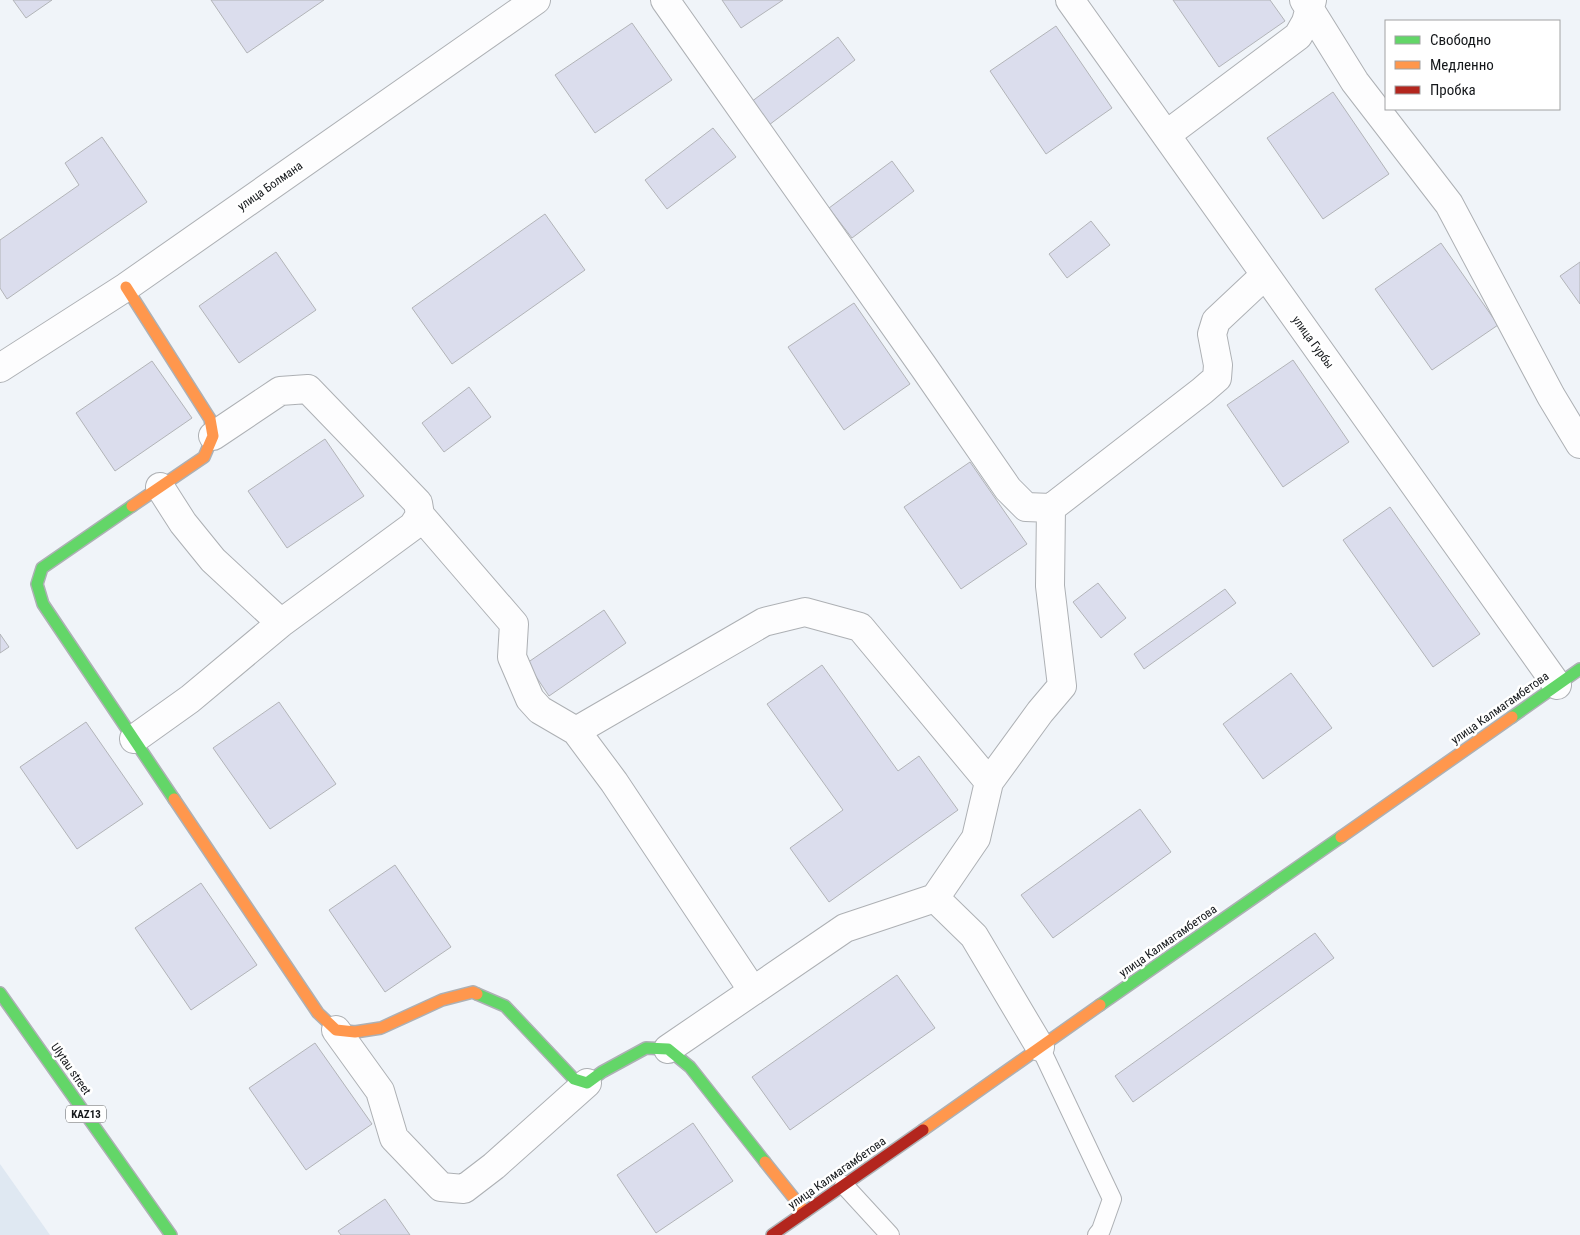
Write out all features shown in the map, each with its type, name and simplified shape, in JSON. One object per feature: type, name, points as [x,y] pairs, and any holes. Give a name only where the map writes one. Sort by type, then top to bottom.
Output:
[{"type":"street","name":"улица Болмана","points":[[3,361],[126,287],[536,0]]},
{"type":"street","points":[[664,0],[1008,489],[1026,507],[1051,508],[1217,378],[1218,366],[1212,334],[1216,321],[1265,275]]},
{"type":"street","name":"улица Гурбы","points":[[1070,0],[1558,684]]},
{"type":"street","points":[[1166,135],[1298,36],[1306,22],[1309,3]]},
{"type":"street","points":[[1309,3],[1355,82],[1449,204],[1551,396],[1580,444]]},
{"type":"street","points":[[126,287],[210,419],[213,436]]},
{"type":"street","points":[[753,991],[614,782],[576,731],[540,710],[530,700],[512,657],[514,624],[420,515],[418,503],[308,390],[280,391],[213,436],[204,457],[42,568],[36,584],[43,604],[318,1013],[336,1030],[380,1091],[394,1138],[441,1187],[464,1189],[494,1166],[587,1083],[602,1072],[646,1048],[668,1049],[690,1067],[805,1212]]},
{"type":"street","points":[[160,487],[183,523],[213,560],[281,623]]},
{"type":"street","points":[[668,1049],[846,928],[935,898],[976,838],[989,782],[1040,712],[1062,686],[1050,586],[1051,508]]},
{"type":"street","points":[[134,739],[190,700],[281,623],[413,526],[420,515]]},
{"type":"street","points":[[576,731],[764,622],[805,612],[860,628],[989,782]]},
{"type":"street","name":"улица Калмагамбетова","points":[[772,1235],[1580,668]]},
{"type":"street","points":[[935,898],[974,936],[1040,1047]]},
{"type":"street","points":[[336,1030],[355,1032],[381,1028],[442,1000],[473,992],[505,1006],[574,1079],[587,1083]]},
{"type":"street","name":"Ulytau street","points":[[0,993],[171,1235]]},
{"type":"lane","points":[[1040,1047],[1112,1199],[1098,1235]]},
{"type":"lane","points":[[844,1184],[890,1235]]},
{"type":"shaded area","points":[[0,1164],[50,1235],[0,1235]]},
{"type":"building","points":[[13,0],[52,0],[26,18]]},
{"type":"building","points":[[211,0],[324,0],[247,53]]},
{"type":"building","points":[[722,0],[783,0],[741,28]]},
{"type":"building","points":[[1173,0],[1270,0],[1285,21],[1219,67]]},
{"type":"building","points":[[632,23],[672,80],[595,133],[555,75]]},
{"type":"building","points":[[1056,26],[1112,108],[1046,154],[990,71]]},
{"type":"building","points":[[838,37],[855,60],[765,128],[747,105]]},
{"type":"building","points":[[1333,92],[1389,174],[1323,219],[1267,138]]},
{"type":"building","points":[[713,128],[736,157],[667,209],[645,180]]},
{"type":"building","points":[[102,137],[147,202],[7,299],[0,288],[0,240],[79,185],[65,163]]},
{"type":"building","points":[[892,161],[914,191],[852,238],[829,208]]},
{"type":"building","points":[[545,214],[585,270],[452,364],[412,308]]},
{"type":"building","points":[[1091,221],[1110,245],[1067,278],[1049,254]]},
{"type":"building","points":[[1441,243],[1498,325],[1432,370],[1375,289]]},
{"type":"building","points":[[276,252],[316,310],[239,363],[199,306]]},
{"type":"building","points":[[1580,262],[1580,304],[1560,276]]},
{"type":"building","points":[[854,303],[910,384],[844,430],[788,347]]},
{"type":"building","points":[[1293,360],[1349,442],[1283,487],[1227,405]]},
{"type":"building","points":[[152,361],[192,418],[115,471],[76,413]]},
{"type":"building","points":[[469,387],[491,417],[444,452],[422,423]]},
{"type":"building","points":[[325,439],[364,496],[287,548],[248,491]]},
{"type":"building","points":[[970,462],[1027,544],[961,589],[904,507]]},
{"type":"building","points":[[1390,507],[1480,634],[1433,667],[1343,540]]},
{"type":"building","points":[[1098,583],[1126,618],[1101,638],[1073,602]]},
{"type":"building","points":[[1225,589],[1236,603],[1144,669],[1134,654]]},
{"type":"building","points":[[604,610],[626,643],[549,696],[527,663]]},
{"type":"building","points":[[0,634],[9,647],[0,653]]},
{"type":"building","points":[[822,665],[898,771],[919,756],[958,810],[829,902],[790,848],[843,810],[767,704]]},
{"type":"building","points":[[1291,673],[1332,728],[1263,779],[1223,724]]},
{"type":"building","points":[[279,702],[336,784],[270,829],[213,748]]},
{"type":"building","points":[[86,722],[143,804],[77,849],[20,767]]},
{"type":"building","points":[[1140,809],[1171,852],[1053,938],[1021,895]]},
{"type":"building","points":[[395,865],[451,947],[385,992],[329,910]]},
{"type":"building","points":[[201,883],[257,965],[191,1010],[135,928]]},
{"type":"building","points":[[1315,933],[1334,958],[1133,1102],[1115,1076]]},
{"type":"building","points":[[897,975],[935,1028],[790,1130],[752,1077]]},
{"type":"building","points":[[315,1043],[372,1124],[306,1170],[249,1088]]},
{"type":"building","points":[[693,1123],[733,1181],[656,1233],[617,1175]]},
{"type":"building","points":[[385,1199],[410,1235],[341,1235],[338,1231]]},
{"type":"traffic: fast","points":[[132,506],[42,568],[37,584],[43,604],[174,799]]},
{"type":"traffic: fast","points":[[1512,717],[1580,669]]},
{"type":"traffic: fast","points":[[1100,1005],[1341,837]]},
{"type":"traffic: fast","points":[[0,993],[171,1235]]},
{"type":"traffic: fast","points":[[477,994],[505,1006],[574,1079],[587,1083],[602,1072],[646,1048],[668,1049],[690,1067],[765,1162]]},
{"type":"traffic: slow","points":[[126,287],[210,419],[213,436],[204,457],[132,506]]},
{"type":"traffic: slow","points":[[1341,837],[1512,717]]},
{"type":"traffic: slow","points":[[174,799],[318,1013],[336,1030],[355,1032],[381,1028],[442,1000],[473,992],[477,994]]},
{"type":"traffic: slow","points":[[923,1130],[1100,1005]]},
{"type":"traffic: slow","points":[[765,1162],[805,1212]]},
{"type":"traffic: jam","points":[[772,1235],[923,1130]]}]
